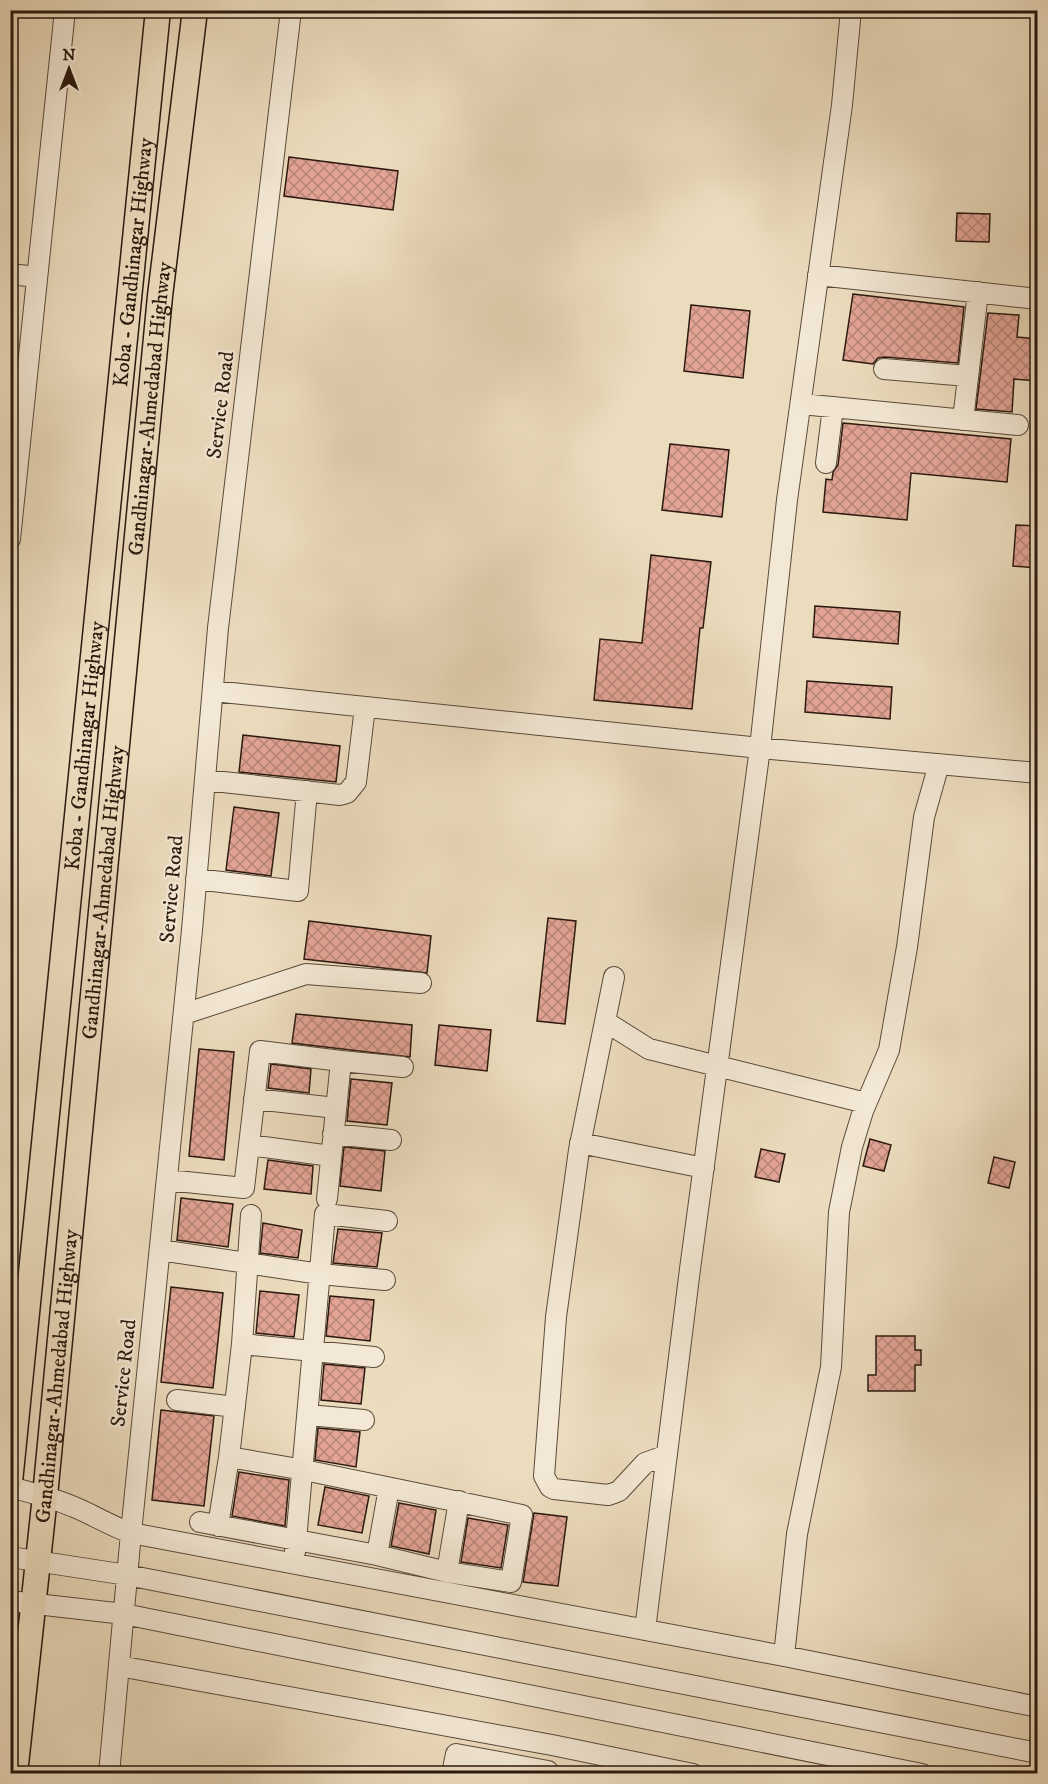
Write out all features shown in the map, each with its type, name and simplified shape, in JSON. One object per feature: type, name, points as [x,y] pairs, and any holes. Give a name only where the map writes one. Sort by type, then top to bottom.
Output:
[{"type":"main road","name":"Koba - Gandhinagar Highway","points":[[10,1482],[158,10]]},
{"type":"main road","name":"Gandhinagar-Ahmedabad Highway","points":[[15,1773],[22,1602],[38,1562],[160,296],[195,10]]},
{"type":"street","points":[[10,539],[65,10]]},
{"type":"street","name":"Service Road","points":[[109,1773],[130,1533],[184,1014],[218,628],[291,10]]},
{"type":"street","points":[[645,1630],[760,748],[787,500],[842,105],[851,10]]},
{"type":"street","points":[[10,274],[38,277]]},
{"type":"street","points":[[818,275],[1038,299]]},
{"type":"street","points":[[963,420],[978,292]]},
{"type":"street","points":[[884,369],[968,376]]},
{"type":"street","points":[[801,404],[1018,425]]},
{"type":"street","points":[[826,463],[833,407]]},
{"type":"street","points":[[213,691],[760,748],[1038,773]]},
{"type":"street","points":[[205,780],[340,795],[347,793],[356,783],[365,707]]},
{"type":"street","points":[[784,1656],[797,1534],[831,1367],[839,1212],[852,1147],[866,1103],[889,1050],[907,947],[924,817],[939,764]]},
{"type":"street","points":[[196,879],[298,891],[307,791]]},
{"type":"street","points":[[184,1014],[306,974],[421,983]]},
{"type":"street","points":[[614,977],[580,1143],[555,1317],[544,1476],[547,1483],[554,1489],[608,1495],[620,1491],[645,1462],[667,1455]]},
{"type":"street","points":[[606,1022],[649,1049],[866,1103]]},
{"type":"street","points":[[167,1180],[244,1188],[260,1051],[403,1067]]},
{"type":"street","points":[[327,1199],[341,1061]]},
{"type":"street","points":[[254,1100],[336,1108]]},
{"type":"street","points":[[333,1134],[391,1140]]},
{"type":"street","points":[[580,1143],[704,1168]]},
{"type":"street","points":[[250,1145],[331,1156]]},
{"type":"street","points":[[303,1565],[304,1470],[325,1214],[387,1221]]},
{"type":"street","points":[[229,1457],[304,1470],[522,1515],[511,1582],[447,1572],[377,1555],[209,1524],[229,1457],[242,1344],[251,1215]]},
{"type":"street","points":[[160,1250],[320,1274],[385,1280]]},
{"type":"street","points":[[242,1344],[374,1357]]},
{"type":"street","points":[[177,1400],[235,1407]]},
{"type":"street","points":[[308,1415],[364,1420]]},
{"type":"street","points":[[10,1487],[45,1496],[77,1508],[108,1525],[130,1533],[784,1656],[1038,1707]]},
{"type":"street","points":[[377,1555],[389,1488]]},
{"type":"street","points":[[447,1572],[459,1501]]},
{"type":"street","points":[[10,1557],[127,1575],[1038,1753]]},
{"type":"street","points":[[22,1602],[124,1614],[922,1773]]},
{"type":"street","points":[[119,1666],[552,1745],[624,1766],[693,1773]]},
{"type":"street","points":[[452,1773],[456,1754],[548,1772],[552,1745]]},
{"type":"building","points":[[289,157],[398,171],[393,210],[284,196]]},
{"type":"building","points":[[957,213],[990,214],[989,242],[956,241]]},
{"type":"building","points":[[853,294],[964,307],[958,363],[885,357],[878,358],[873,364],[843,360]]},
{"type":"building","points":[[691,305],[750,311],[743,378],[684,371]]},
{"type":"building","points":[[988,313],[1019,315],[1017,337],[1038,339],[1038,381],[1014,379],[1012,412],[976,409]]},
{"type":"building","points":[[843,423],[1011,439],[1007,482],[911,473],[907,520],[823,512],[826,479],[832,480],[833,472],[838,465]]},
{"type":"building","points":[[670,444],[729,450],[722,517],[662,510]]},
{"type":"building","points":[[1016,525],[1038,526],[1038,568],[1013,566]]},
{"type":"building","points":[[651,555],[711,562],[703,628],[700,628],[692,709],[594,700],[600,639],[642,643]]},
{"type":"building","points":[[815,606],[900,612],[898,644],[813,637]]},
{"type":"building","points":[[807,681],[892,687],[890,719],[805,712]]},
{"type":"building","points":[[243,735],[340,746],[336,782],[239,772]]},
{"type":"building","points":[[234,807],[279,813],[271,876],[226,870]]},
{"type":"building","points":[[548,918],[576,921],[565,1024],[537,1021]]},
{"type":"building","points":[[309,921],[431,936],[427,973],[304,959]]},
{"type":"building","points":[[296,1014],[412,1025],[410,1057],[292,1043]]},
{"type":"building","points":[[439,1025],[491,1030],[487,1071],[435,1065]]},
{"type":"building","points":[[199,1049],[234,1052],[224,1160],[189,1156]]},
{"type":"building","points":[[271,1064],[311,1069],[309,1093],[268,1088]]},
{"type":"building","points":[[351,1079],[392,1083],[387,1125],[347,1121]]},
{"type":"building","points":[[870,1139],[891,1145],[884,1171],[863,1166]]},
{"type":"building","points":[[344,1147],[385,1151],[381,1191],[340,1186]]},
{"type":"building","points":[[761,1149],[785,1154],[779,1182],[755,1177]]},
{"type":"building","points":[[994,1157],[1015,1162],[1009,1188],[988,1183]]},
{"type":"building","points":[[268,1160],[313,1166],[311,1194],[264,1189]]},
{"type":"building","points":[[181,1198],[233,1204],[228,1247],[177,1240]]},
{"type":"building","points":[[263,1223],[302,1230],[298,1258],[260,1253]]},
{"type":"building","points":[[338,1229],[382,1233],[377,1267],[333,1263]]},
{"type":"building","points":[[171,1287],[223,1293],[213,1388],[161,1382]]},
{"type":"building","points":[[260,1291],[299,1295],[294,1337],[256,1333]]},
{"type":"building","points":[[330,1296],[374,1300],[370,1341],[326,1336]]},
{"type":"building","points":[[876,1336],[915,1336],[915,1350],[921,1350],[921,1365],[915,1365],[915,1391],[868,1391],[868,1375],[876,1375]]},
{"type":"building","points":[[324,1364],[365,1368],[361,1404],[321,1400]]},
{"type":"building","points":[[161,1410],[214,1416],[204,1506],[152,1500]]},
{"type":"building","points":[[318,1428],[360,1432],[356,1467],[315,1460]]},
{"type":"building","points":[[239,1472],[289,1480],[285,1526],[232,1516]]},
{"type":"building","points":[[325,1487],[369,1496],[362,1533],[318,1525]]},
{"type":"building","points":[[399,1503],[436,1510],[429,1554],[391,1546]]},
{"type":"building","points":[[534,1513],[567,1517],[558,1586],[523,1582]]},
{"type":"building","points":[[468,1518],[508,1525],[501,1568],[461,1562]]}]
